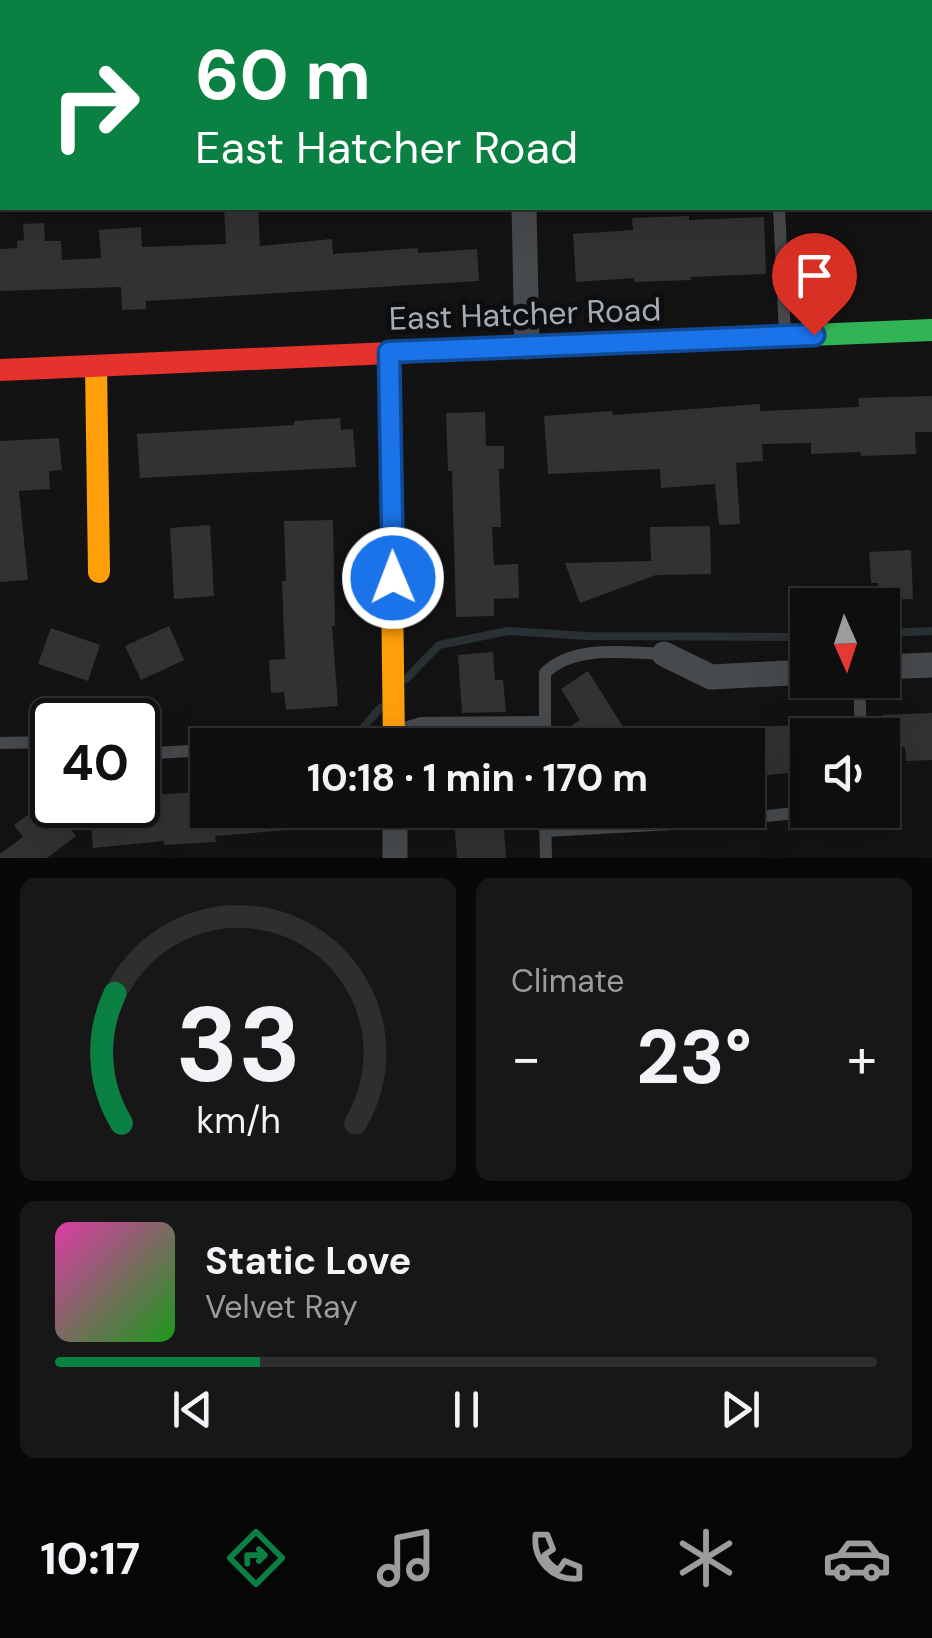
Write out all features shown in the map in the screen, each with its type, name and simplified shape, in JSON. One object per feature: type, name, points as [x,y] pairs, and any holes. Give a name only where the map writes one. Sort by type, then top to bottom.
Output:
[{"type":"street","points":[[524,210],[527,347]]},
{"type":"street","name":"East Hatcher Road","points":[[0,370],[932,330]]},
{"type":"street","points":[[389,352],[394,728]]},
{"type":"street","points":[[96,366],[100,572]]},
{"type":"street","points":[[664,654],[711,677],[790,673]]},
{"type":"street","points":[[900,667],[932,665]]},
{"type":"street","points":[[395,828],[396,858]]},
{"type":"lane","points":[[779,210],[785,336]]},
{"type":"lane","points":[[545,728],[545,673],[556,662],[574,655],[664,654]]},
{"type":"lane","points":[[412,728],[421,723],[545,722]]},
{"type":"lane","points":[[0,743],[30,742]]},
{"type":"lane","points":[[160,753],[190,751]]},
{"type":"lane","points":[[546,858],[545,830],[709,822],[790,814]]},
{"type":"building","points":[[224,210],[258,210],[260,246],[332,239],[333,254],[418,248],[418,253],[477,249],[479,281],[146,301],[146,309],[122,310],[121,287],[0,291],[0,249],[17,248],[17,241],[24,240],[23,224],[44,223],[45,241],[61,241],[62,260],[101,258],[99,230],[141,227],[142,247],[226,244]]},
{"type":"building","points":[[689,216],[689,220],[764,217],[766,274],[576,282],[573,234],[633,230],[632,218]]},
{"type":"building","points":[[932,396],[932,432],[915,432],[916,454],[811,454],[811,443],[762,444],[763,461],[736,463],[740,524],[719,525],[715,484],[661,488],[660,469],[548,474],[544,416],[760,404],[760,411],[859,407],[858,398]]},
{"type":"building","points":[[485,412],[486,446],[504,446],[504,469],[499,469],[501,527],[492,527],[494,565],[518,564],[519,598],[494,599],[494,616],[456,617],[452,471],[448,471],[446,413]]},
{"type":"building","points":[[340,418],[341,430],[353,429],[356,467],[140,478],[137,434],[294,425],[294,421]]},
{"type":"building","points":[[59,438],[62,470],[49,471],[50,489],[19,491],[28,580],[0,582],[0,441]]},
{"type":"building","points":[[333,520],[332,626],[338,706],[286,710],[284,692],[271,693],[269,660],[285,659],[284,521]]},
{"type":"building","points":[[210,525],[214,596],[174,599],[170,528]]},
{"type":"building","points":[[710,526],[711,574],[656,575],[580,603],[565,563],[651,561],[650,527]]},
{"type":"building","points":[[911,550],[913,599],[900,599],[900,588],[878,588],[878,583],[871,583],[869,552]]},
{"type":"building","points":[[169,626],[184,660],[141,680],[125,646]]},
{"type":"building","points":[[51,628],[100,645],[88,681],[38,664]]},
{"type":"building","points":[[493,652],[495,680],[503,680],[506,712],[462,713],[458,655]]},
{"type":"building","points":[[588,671],[624,728],[567,728],[580,720],[561,689]]},
{"type":"building","points":[[932,713],[932,760],[906,761],[905,747],[900,747],[900,718],[882,715]]},
{"type":"building","points":[[790,726],[790,773],[765,775],[765,728],[748,727]]},
{"type":"building","points":[[190,793],[190,828],[361,829],[288,830],[215,836],[216,842],[164,845],[164,841],[93,848],[91,828],[160,828],[160,795]]},
{"type":"building","points":[[30,813],[30,828],[70,828],[76,836],[47,858],[0,858],[23,837],[14,825]]},
{"type":"building","points":[[455,828],[504,829],[506,858],[457,858]]},
{"type":"waterway","points":[[406,679],[439,645],[508,631],[586,636],[790,637]]},
{"type":"waterway","points":[[900,632],[932,631]]},
{"type":"waterway","points":[[363,728],[380,708]]},
{"type":"traffic: fast","points":[[664,341],[932,330]]},
{"type":"traffic: slow","points":[[389,352],[394,728]]},
{"type":"traffic: slow","points":[[96,366],[99,572]]},
{"type":"traffic: jam","points":[[0,370],[664,341]]},
{"type":"route","points":[[393,578],[389,352],[814,335]]}]
